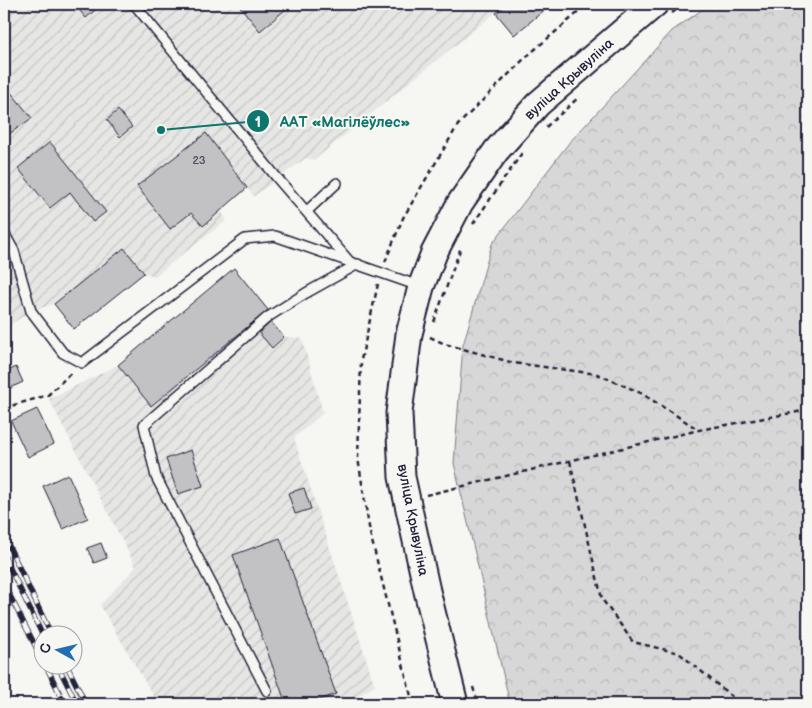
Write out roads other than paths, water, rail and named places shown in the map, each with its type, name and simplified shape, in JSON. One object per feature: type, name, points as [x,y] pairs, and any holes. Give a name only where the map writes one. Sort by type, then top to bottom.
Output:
[{"type":"main road","name":"вуліца Крывуліна","points":[[455,704],[427,591],[402,477],[399,413],[410,334],[421,286],[434,252],[460,203],[496,151],[538,104],[662,10]]},
{"type":"lane","points":[[134,4],[278,179],[354,263]]},
{"type":"lane","points":[[307,211],[337,183]]},
{"type":"lane","points":[[4,233],[14,251],[31,311],[63,353],[82,363],[245,238],[275,236],[421,286]]},
{"type":"lane","points":[[267,691],[156,477],[144,425],[268,317],[354,263]]},
{"type":"railway","points":[[4,536],[47,626]]},
{"type":"railway","points":[[4,556],[38,626]]},
{"type":"railway","points":[[4,584],[32,639]]},
{"type":"railway","points":[[51,676],[65,704]]},
{"type":"railway","points":[[63,676],[77,704]]},
{"type":"railway","points":[[72,676],[86,704]]},
{"type":"place","name":"ААТ «Магілёўлес»","points":[[161,130]]}]
